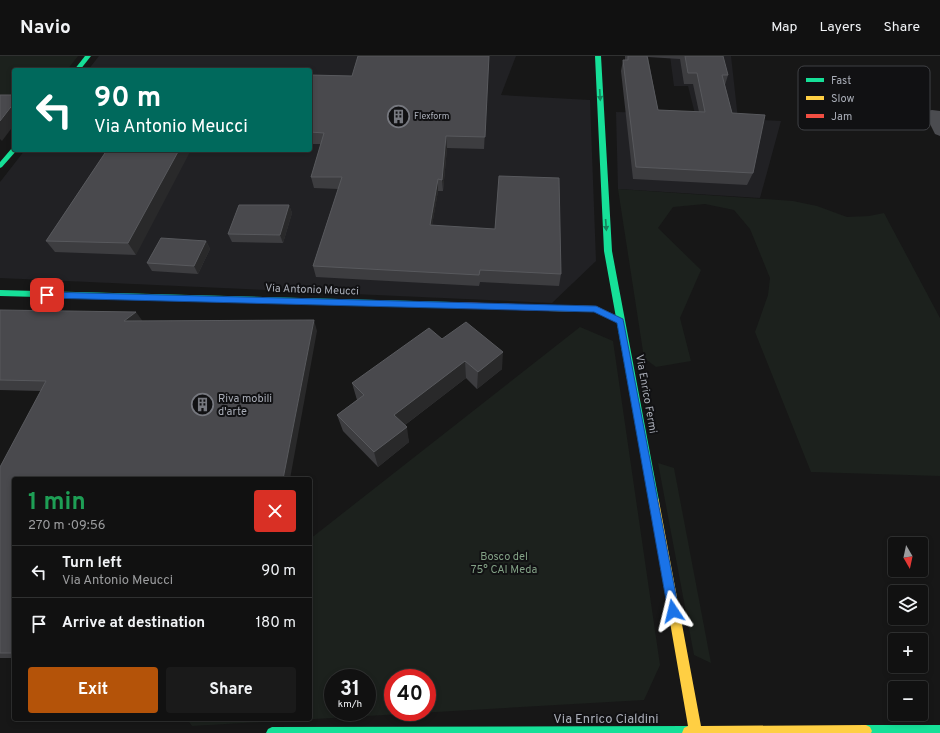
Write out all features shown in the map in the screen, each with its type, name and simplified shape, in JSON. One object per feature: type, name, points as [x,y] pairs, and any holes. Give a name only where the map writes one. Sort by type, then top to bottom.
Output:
[{"type":"street","points":[[79,68],[88,56]]},
{"type":"street","name":"Via Enrico Fermi","points":[[598,56],[608,251],[696,733]]},
{"type":"street","points":[[940,115],[932,114],[940,131]]},
{"type":"street","points":[[0,166],[12,151]]},
{"type":"street","name":"Via Antonio Meucci","points":[[0,294],[596,309],[620,321]]},
{"type":"street","name":"Via Enrico Cialdini","points":[[272,733],[696,733],[940,731]]},
{"type":"shaded area","points":[[99,56],[516,56],[501,95],[590,100],[596,261],[552,303],[0,278],[0,182],[23,152],[312,152],[312,68],[90,68]]},
{"type":"shaded area","points":[[670,56],[731,56],[738,119],[781,121],[760,198],[618,189],[616,112],[695,114],[688,86],[674,86]]},
{"type":"green space","points":[[0,56],[78,56],[69,68],[12,68],[12,103],[0,102]]},
{"type":"green space","points":[[618,189],[793,201],[817,206],[847,217],[869,216],[884,213],[940,318],[940,476],[811,472],[755,332],[768,295],[770,278],[750,229],[734,210],[705,204],[673,207],[658,228],[701,270],[680,318],[691,361],[656,367],[644,358]]},
{"type":"green space","name":"Bosco del 75° CAI Meda","points":[[580,327],[613,341],[660,665],[644,700],[436,712],[436,669],[384,669],[384,715],[376,715],[376,669],[324,669],[324,718],[312,719],[312,537]]},
{"type":"green space","points":[[658,463],[674,468],[711,663],[694,655]]},
{"type":"green space","name":"Bosco del 75° CAI Meda","points":[[188,721],[279,721],[192,726]]},
{"type":"building","points":[[358,56],[489,56],[485,137],[446,136],[442,180],[438,179],[430,225],[495,229],[499,176],[559,178],[561,274],[480,270],[479,275],[313,266],[342,177],[311,177],[324,133],[312,132],[312,75],[352,76]]},
{"type":"building","points":[[628,56],[647,56],[658,110],[705,112],[697,73],[688,73],[685,56],[723,56],[728,75],[722,75],[732,113],[765,115],[753,173],[636,167],[623,60],[628,60]]},
{"type":"building","points":[[0,95],[12,95],[12,106],[0,121]]},
{"type":"building","points":[[106,152],[178,152],[128,243],[46,241]]},
{"type":"building","points":[[239,205],[289,205],[280,235],[228,234]]},
{"type":"building","points":[[161,238],[206,241],[194,266],[147,263]]},
{"type":"building","points":[[0,310],[136,312],[124,321],[314,320],[283,477],[12,477],[12,653],[0,653],[0,467],[46,381],[0,380]]},
{"type":"building","points":[[466,322],[503,352],[478,372],[465,361],[394,415],[407,427],[374,452],[337,415],[364,395],[352,383],[429,328],[442,339]]},
{"type":"traffic: fast","points":[[79,68],[88,56]]},
{"type":"traffic: fast","points":[[598,56],[608,251],[654,501]]},
{"type":"traffic: fast","points":[[0,166],[12,151]]},
{"type":"traffic: fast","points":[[0,293],[451,305]]},
{"type":"traffic: fast","points":[[866,731],[940,731]]},
{"type":"traffic: fast","points":[[272,733],[688,732]]},
{"type":"traffic: slow","points":[[548,308],[596,309],[620,321]]},
{"type":"traffic: slow","points":[[654,501],[696,733]]},
{"type":"traffic: slow","points":[[688,732],[866,731]]},
{"type":"traffic: jam","points":[[451,305],[548,308]]},
{"type":"place","name":"Flexform","points":[[398,116]]},
{"type":"place","name":"Riva mobili d'arte","points":[[203,405]]},
{"type":"route","points":[[47,295],[596,309],[620,321],[673,611]]}]
